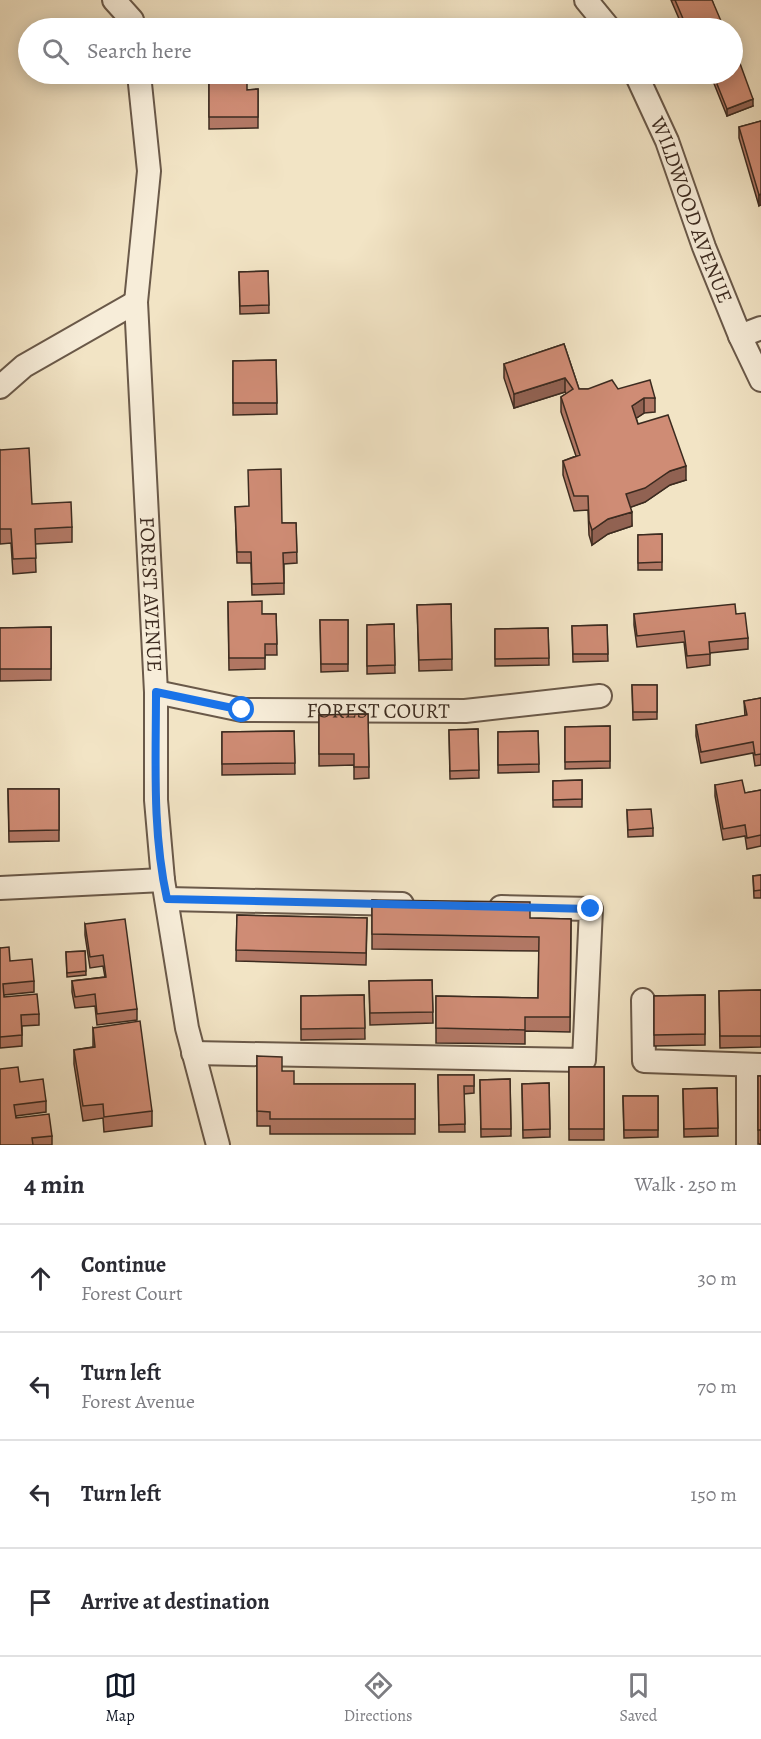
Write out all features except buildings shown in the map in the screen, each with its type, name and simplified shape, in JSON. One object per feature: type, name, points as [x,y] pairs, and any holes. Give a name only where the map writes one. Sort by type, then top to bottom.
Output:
[{"type":"street","points":[[114,0],[130,18]]},
{"type":"street","points":[[586,0],[601,18]]},
{"type":"street","name":"FOREST AVENUE","points":[[140,84],[149,171],[136,302],[156,692],[156,800],[165,890],[187,1028],[218,1145]]},
{"type":"street","name":"WILDWOOD AVENUE","points":[[641,84],[667,141],[704,247],[751,332],[761,380]]},
{"type":"street","points":[[0,387],[24,366],[136,302]]},
{"type":"street","name":"FOREST COURT","points":[[156,692],[242,710],[465,711],[600,696]]},
{"type":"street","points":[[0,888],[165,890],[426,905]]},
{"type":"street","points":[[193,1053],[584,1060],[591,909],[485,906]]},
{"type":"street","points":[[643,1000],[644,1061],[754,1065],[748,1145]]},
{"type":"route","points":[[242,710],[156,692],[156,800],[163,880],[167,899],[591,909]]}]
